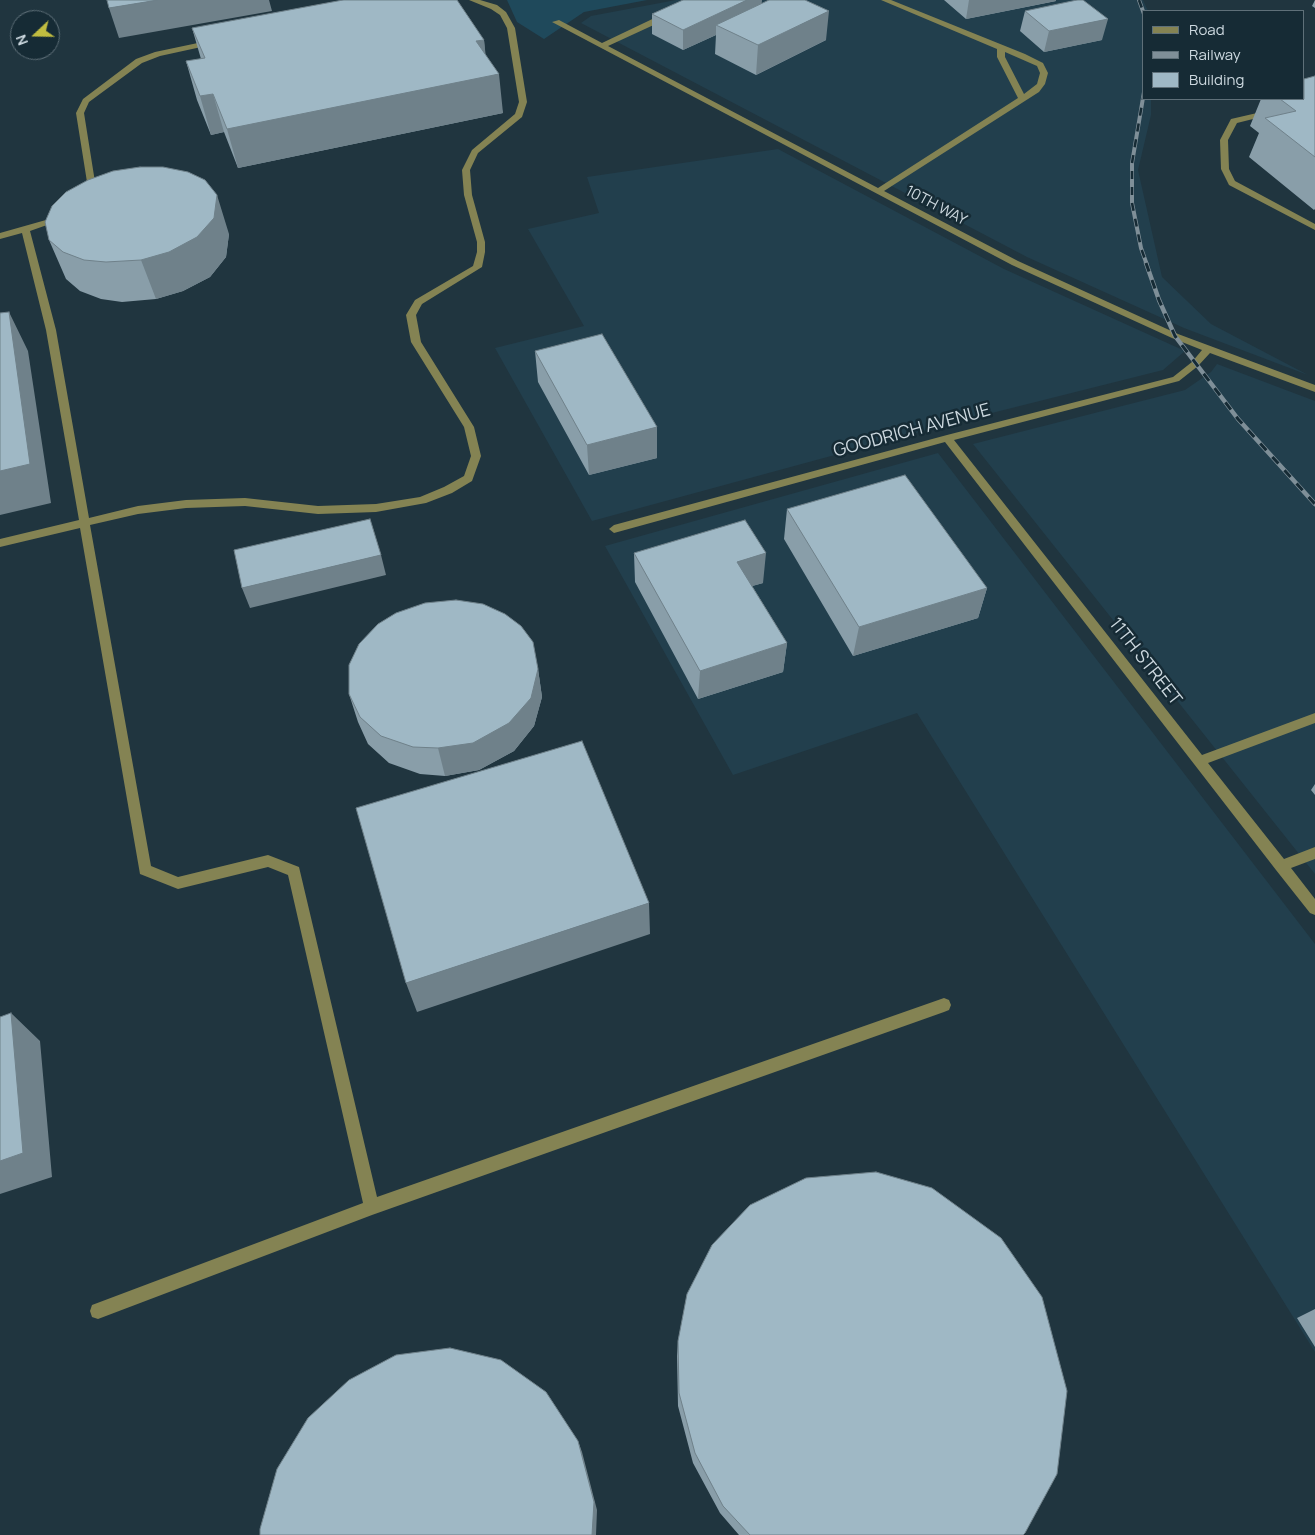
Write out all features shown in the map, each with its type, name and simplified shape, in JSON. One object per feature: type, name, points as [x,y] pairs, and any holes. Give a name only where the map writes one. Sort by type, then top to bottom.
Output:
[{"type":"street","points":[[0,543],[138,510],[186,504],[245,502],[318,510],[376,508],[422,500],[448,490],[468,478],[476,456],[469,427],[416,342],[411,315],[418,302],[477,267],[481,252],[481,242],[468,195],[466,170],[475,152],[519,115],[524,102],[511,28],[503,14],[494,7],[473,0]]},
{"type":"street","points":[[878,191],[1022,99],[1041,84],[1044,73],[1040,65],[885,0]]},
{"type":"street","points":[[602,46],[676,12]]},
{"type":"street","name":"10TH WAY","points":[[556,22],[1015,263],[1175,336],[1315,389]]},
{"type":"street","points":[[82,202],[91,182],[80,113],[86,101],[139,62],[171,50],[226,40]]},
{"type":"street","points":[[1001,48],[1001,57],[1022,99]]},
{"type":"street","points":[[1280,110],[1234,121],[1224,140],[1225,169],[1232,183],[1315,228]]},
{"type":"street","points":[[0,236],[63,218],[70,213]]},
{"type":"street","points":[[25,230],[51,330],[145,870],[178,883],[268,861],[294,871],[372,1207]]},
{"type":"street","name":"GOODRICH AVENUE","points":[[614,529],[947,438],[1176,379],[1195,364],[1208,349]]},
{"type":"street","name":"11TH STREET","points":[[947,438],[1315,909]]},
{"type":"street","points":[[1200,761],[1315,718]]},
{"type":"street","points":[[1281,866],[1315,853]]},
{"type":"street","points":[[98,1311],[372,1207],[944,1004]]},
{"type":"shaded area","points":[[507,0],[647,0],[584,12],[544,39],[517,22]]},
{"type":"shaded area","points":[[676,0],[1143,0],[1148,10],[1142,10],[1142,100],[1151,100],[1151,115],[1138,170],[1162,277],[1211,324],[1308,375],[1184,328],[1027,257],[581,23],[591,16]]},
{"type":"shaded area","points":[[778,149],[1004,269],[1185,351],[1163,370],[956,422],[592,521],[495,348],[584,326],[528,229],[599,213],[587,177]]},
{"type":"shaded area","points":[[1217,364],[1315,401],[1315,874],[973,444],[1185,390],[1211,372]]},
{"type":"shaded area","points":[[938,453],[1315,944],[1315,1352],[917,713],[733,775],[605,546]]},
{"type":"building","points":[[107,0],[158,0],[109,8]]},
{"type":"building","points":[[343,0],[457,0],[484,40],[476,41],[499,74],[227,129],[213,94],[200,96],[186,61],[205,58],[192,28]]},
{"type":"building","points":[[683,0],[747,0],[683,30],[652,14]]},
{"type":"building","points":[[769,0],[805,0],[829,11],[758,45],[716,25]]},
{"type":"building","points":[[1083,0],[1108,19],[1049,31],[1025,11]]},
{"type":"building","points":[[1315,76],[1315,157],[1265,118],[1296,111],[1281,100],[1305,100],[1305,79]]},
{"type":"building","points":[[140,167],[163,167],[188,172],[205,180],[217,195],[214,218],[197,237],[169,252],[141,260],[106,262],[84,260],[63,252],[49,240],[45,222],[52,206],[66,192],[88,180],[113,171]]},
{"type":"building","points":[[9,312],[30,464],[0,471],[0,313]]},
{"type":"building","points":[[602,334],[657,427],[587,445],[535,351]]},
{"type":"building","points":[[905,475],[987,588],[859,627],[787,509]]},
{"type":"building","points":[[370,519],[381,555],[242,588],[234,550]]},
{"type":"building","points":[[745,520],[766,553],[737,562],[787,643],[700,671],[634,553]]},
{"type":"building","points":[[456,600],[483,604],[505,614],[521,626],[533,642],[538,669],[531,698],[509,723],[473,743],[438,748],[413,747],[381,736],[360,717],[349,694],[349,665],[359,644],[378,624],[396,613],[425,603]]},
{"type":"building","points":[[582,741],[649,903],[406,983],[356,808]]},
{"type":"building","points":[[11,1013],[23,1153],[0,1161],[0,1017]]},
{"type":"building","points":[[876,1172],[932,1188],[1001,1238],[1042,1297],[1067,1391],[1057,1474],[1023,1535],[750,1535],[723,1506],[695,1453],[679,1393],[678,1341],[687,1294],[712,1245],[750,1205],[806,1178]]},
{"type":"building","points":[[450,1348],[501,1360],[546,1392],[578,1441],[594,1502],[592,1535],[260,1535],[277,1469],[308,1418],[349,1380],[396,1355]]},
{"type":"railway","points":[[1139,0],[1143,10]]},
{"type":"railway","points":[[1143,100],[1132,163],[1132,203],[1141,248],[1147,265]]},
{"type":"railway","points":[[1146,263],[1159,300],[1175,336],[1238,419],[1315,504]]}]
